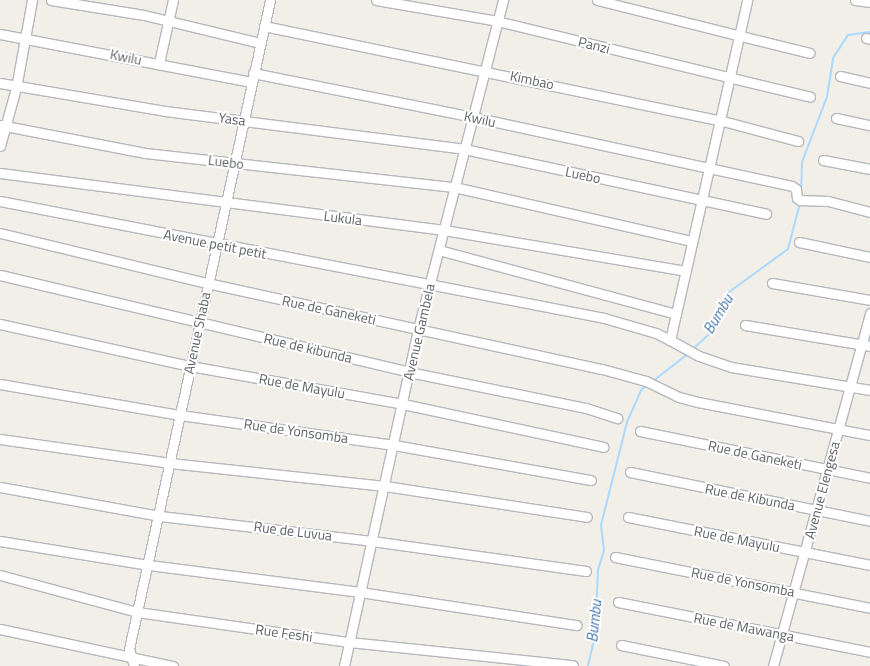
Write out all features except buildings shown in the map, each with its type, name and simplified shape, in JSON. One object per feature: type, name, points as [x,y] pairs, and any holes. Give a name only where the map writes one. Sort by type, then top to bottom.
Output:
[{"type":"street","points":[[0,146],[3,126],[16,86],[32,0]]},
{"type":"street","points":[[51,0],[168,21],[260,43]]},
{"type":"street","points":[[159,63],[173,0]]},
{"type":"street","name":"Panzi","points":[[376,0],[497,21],[810,97]]},
{"type":"street","name":"Avenue Gambela","points":[[344,666],[385,486],[418,329],[503,0]]},
{"type":"street","points":[[597,0],[810,53]]},
{"type":"street","points":[[670,340],[737,36],[747,0]]},
{"type":"street","points":[[855,0],[870,2]]},
{"type":"street","name":"Avenue Shaba","points":[[134,666],[130,657],[129,649],[160,516],[207,283],[264,26],[267,1]]},
{"type":"street","name":"Kimbao","points":[[264,26],[718,120],[798,141]]},
{"type":"street","name":"Kwilu","points":[[0,34],[473,117],[707,169],[792,186],[796,189],[796,198],[828,202],[870,212]]},
{"type":"street","points":[[840,76],[870,82]]},
{"type":"street","name":"Yasa","points":[[0,83],[77,94],[165,111],[464,149]]},
{"type":"street","points":[[836,118],[870,125]]},
{"type":"street","name":"Luebo","points":[[3,126],[145,153],[454,187],[692,241]]},
{"type":"street","name":"Luebo","points":[[464,149],[766,214]]},
{"type":"street","points":[[823,160],[870,169]]},
{"type":"street","name":"Lukula","points":[[0,173],[444,230],[686,271]]},
{"type":"street","name":"Avenue petit petit","points":[[0,201],[604,318],[656,333],[699,356],[731,367],[870,390]]},
{"type":"street","name":"Rue de Ganeketi","points":[[0,233],[207,283],[602,369],[646,382],[698,402],[870,435]]},
{"type":"street","points":[[799,242],[870,257]]},
{"type":"street","points":[[439,250],[676,314]]},
{"type":"street","name":"Rue de kibunda","points":[[0,275],[157,310],[199,323],[409,372],[586,408],[617,418]]},
{"type":"street","points":[[772,283],[870,300]]},
{"type":"street","name":"Avenue Elengesa","points":[[773,666],[793,592],[806,552],[839,429],[866,345],[870,313]]},
{"type":"street","name":"Rue de Mayulu","points":[[0,324],[190,366],[403,404],[603,447]]},
{"type":"street","points":[[745,325],[866,345]]},
{"type":"street","name":"Rue de Yonsomba","points":[[0,384],[180,415],[394,445],[591,480]]},
{"type":"street","name":"Rue de Ganeketi","points":[[640,431],[870,478]]},
{"type":"street","points":[[0,439],[170,463],[385,486],[587,517]]},
{"type":"street","name":"Rue de Kibunda","points":[[630,472],[870,521]]},
{"type":"street","name":"Rue de Luvua","points":[[0,487],[160,516],[372,541],[586,571]]},
{"type":"street","name":"Rue de Mayulu","points":[[628,518],[870,565]]},
{"type":"street","points":[[0,541],[149,565],[360,592],[576,625]]},
{"type":"street","name":"Rue de Yonsomba","points":[[615,557],[870,608]]},
{"type":"street","name":"Rue Feshi","points":[[0,575],[137,612],[349,642],[573,665]]},
{"type":"street","name":"Rue de Mawanga","points":[[618,602],[870,652]]},
{"type":"street","points":[[0,629],[173,666]]},
{"type":"street","points":[[621,645],[724,666]]},
{"type":"waterway","name":"Bumbu","points":[[801,193],[802,162],[827,97],[833,58],[848,35],[870,32]]},
{"type":"waterway","name":"Bumbu","points":[[692,350],[710,333],[729,292],[788,249],[800,203]]},
{"type":"waterway","name":"Bumbu","points":[[653,381],[689,353]]},
{"type":"waterway","name":"Bumbu","points":[[588,666],[595,636],[598,570],[604,550],[601,525],[627,422],[642,389],[648,385]]}]
